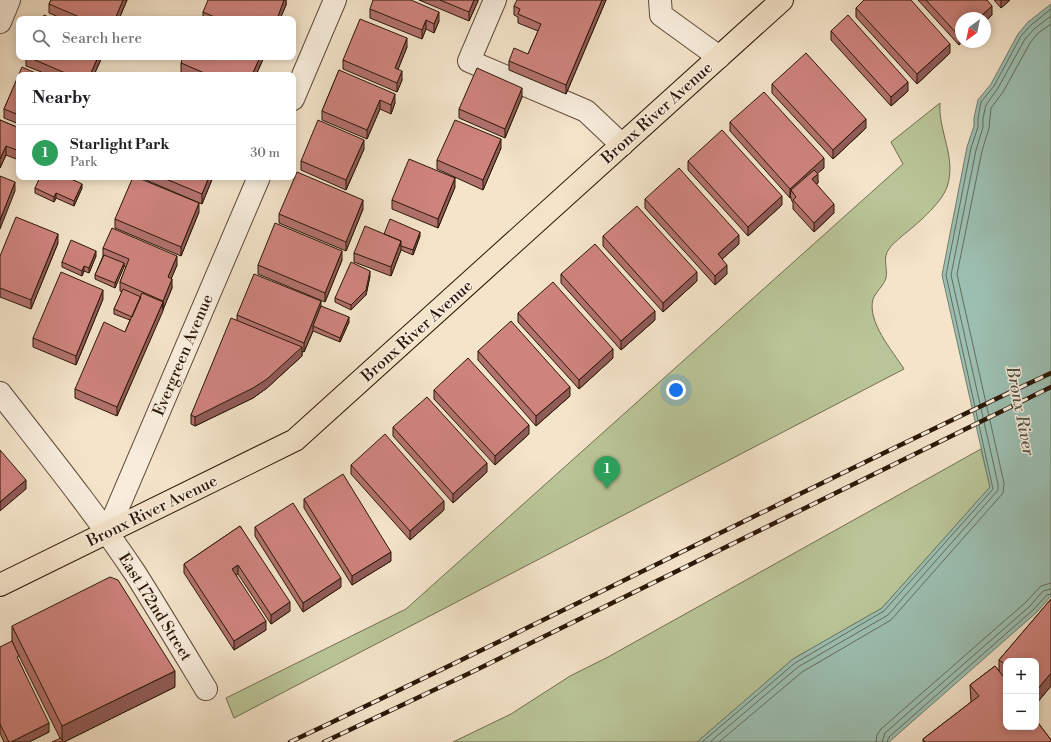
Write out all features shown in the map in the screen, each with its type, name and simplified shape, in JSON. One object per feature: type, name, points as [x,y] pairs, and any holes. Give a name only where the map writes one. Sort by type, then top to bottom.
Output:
[{"type":"main road","name":"Bronx River Avenue","points":[[0,585],[295,440],[782,0]]},
{"type":"street","points":[[0,22],[10,0]]},
{"type":"street","points":[[296,92],[335,0]]},
{"type":"street","points":[[495,0],[469,61],[586,111],[622,145]]},
{"type":"street","points":[[660,0],[661,15],[719,57]]},
{"type":"street","name":"Evergreen Avenue","points":[[107,533],[258,180]]},
{"type":"street","name":"East 172nd Street","points":[[0,393],[75,488],[135,573],[206,689]]},
{"type":"shaded area","points":[[940,103],[940,113],[950,166],[947,187],[944,194],[934,207],[893,244],[887,252],[886,278],[873,299],[872,308],[877,326],[887,345],[904,369],[234,718],[226,698],[406,609],[903,164],[891,142]]},
{"type":"shaded area","points":[[981,449],[990,487],[882,608],[793,659],[697,742],[453,742],[511,714],[570,676],[608,657]]},
{"type":"water","name":"Bronx River","points":[[1051,4],[1051,596],[1037,612],[889,742],[697,742],[793,659],[882,608],[990,487],[942,275],[967,147],[974,126],[974,118],[978,100],[991,84],[1018,34],[1028,22]]},
{"type":"building","points":[[51,0],[123,0],[116,16],[77,16],[49,4]]},
{"type":"building","points":[[208,0],[284,0],[278,16],[212,16],[203,12]]},
{"type":"building","points":[[373,0],[411,0],[439,12],[434,24],[426,20],[422,30],[370,9]]},
{"type":"building","points":[[440,0],[474,0],[469,12]]},
{"type":"building","points":[[517,0],[602,0],[566,85],[509,61],[514,48],[528,54],[541,24],[518,14],[520,9],[514,6]]},
{"type":"building","points":[[864,0],[911,0],[950,44],[917,74],[856,8]]},
{"type":"building","points":[[926,0],[987,0],[992,6],[986,12],[955,12],[955,32]]},
{"type":"building","points":[[848,15],[908,82],[891,97],[831,31]]},
{"type":"building","points":[[360,19],[407,38],[395,68],[402,71],[397,83],[343,60]]},
{"type":"building","points":[[806,53],[866,119],[833,150],[772,84]]},
{"type":"building","points":[[35,60],[97,60],[91,72],[63,72]]},
{"type":"building","points":[[182,60],[259,60],[253,72],[202,72],[181,63]]},
{"type":"building","points":[[22,67],[33,72],[20,72]]},
{"type":"building","points":[[477,68],[522,88],[505,129],[459,109]]},
{"type":"building","points":[[339,70],[395,94],[391,105],[380,100],[367,130],[322,111]]},
{"type":"building","points":[[16,81],[16,114],[4,109]]},
{"type":"building","points":[[764,92],[824,158],[790,189],[730,122]]},
{"type":"building","points":[[0,120],[16,127],[16,150],[6,146],[0,159]]},
{"type":"building","points":[[318,120],[364,140],[346,180],[301,161]]},
{"type":"building","points":[[455,120],[501,139],[483,180],[437,160]]},
{"type":"building","points":[[722,130],[782,196],[748,227],[688,161]]},
{"type":"building","points":[[409,159],[455,178],[438,219],[392,200]]},
{"type":"building","points":[[679,168],[739,235],[718,254],[727,265],[715,276],[645,199]]},
{"type":"building","points":[[814,170],[818,174],[812,179],[834,204],[814,223],[793,200],[796,197],[791,190]]},
{"type":"building","points":[[297,172],[363,200],[346,242],[279,214],[294,180],[296,180]]},
{"type":"building","points":[[0,176],[15,182],[0,220]]},
{"type":"building","points":[[39,180],[73,180],[82,184],[74,201],[56,193],[54,197],[35,188]]},
{"type":"building","points":[[132,180],[143,180],[199,203],[181,247],[115,219]]},
{"type":"building","points":[[168,180],[208,180],[202,194]]},
{"type":"building","points":[[637,206],[697,272],[663,303],[603,236]]},
{"type":"building","points":[[16,217],[58,234],[31,300],[0,288],[0,256]]},
{"type":"building","points":[[390,219],[420,232],[413,250],[401,246],[401,241],[384,234]]},
{"type":"building","points":[[275,223],[342,251],[325,293],[258,265]]},
{"type":"building","points":[[365,226],[401,241],[391,267],[354,253]]},
{"type":"building","points":[[112,228],[177,256],[168,277],[172,279],[163,301],[120,282],[129,259],[103,248]]},
{"type":"building","points":[[71,240],[96,251],[89,268],[84,266],[82,271],[62,262]]},
{"type":"building","points":[[595,244],[655,311],[621,341],[561,274]]},
{"type":"building","points":[[104,255],[124,263],[115,283],[95,275]]},
{"type":"building","points":[[351,262],[370,271],[366,290],[351,305],[335,298]]},
{"type":"building","points":[[61,272],[103,290],[76,356],[33,338]]},
{"type":"building","points":[[254,274],[321,301],[304,343],[237,315]]},
{"type":"building","points":[[553,282],[613,349],[579,380],[518,313]]},
{"type":"building","points":[[123,289],[141,297],[132,317],[114,309]]},
{"type":"building","points":[[142,293],[163,302],[117,407],[75,389],[104,322],[125,332]]},
{"type":"building","points":[[321,306],[349,317],[340,338],[313,326]]},
{"type":"building","points":[[231,318],[302,347],[267,379],[253,388],[195,417],[191,415]]},
{"type":"building","points":[[511,321],[570,387],[536,416],[478,351]]},
{"type":"building","points":[[468,358],[529,425],[495,456],[434,390]]},
{"type":"building","points":[[427,397],[487,463],[453,494],[393,427]]},
{"type":"building","points":[[385,434],[444,501],[410,531],[351,465]]},
{"type":"building","points":[[0,450],[26,480],[0,502]]},
{"type":"building","points":[[343,474],[391,552],[352,576],[304,499]]},
{"type":"building","points":[[293,503],[341,578],[303,603],[255,527]]},
{"type":"building","points":[[240,526],[290,602],[271,615],[238,565],[232,569],[266,621],[234,641],[184,564]]},
{"type":"building","points":[[110,577],[118,580],[175,671],[62,726],[12,626]]},
{"type":"building","points":[[1051,599],[1051,673],[1039,687],[1039,658],[1003,658],[1003,663],[999,660]]},
{"type":"building","points":[[12,641],[19,656],[17,657],[49,723],[9,742],[0,724],[0,647]]},
{"type":"building","points":[[995,666],[1003,676],[1003,730],[1039,730],[1039,724],[1051,742],[925,742],[923,739],[979,696],[970,685]]},
{"type":"building","points":[[61,738],[63,742],[52,742]]},
{"type":"railway","points":[[290,742],[481,651],[860,464],[1051,373]]},
{"type":"railway","points":[[324,742],[472,672],[1051,387]]},
{"type":"place","name":"Starlight Park","points":[[607,489]]}]
